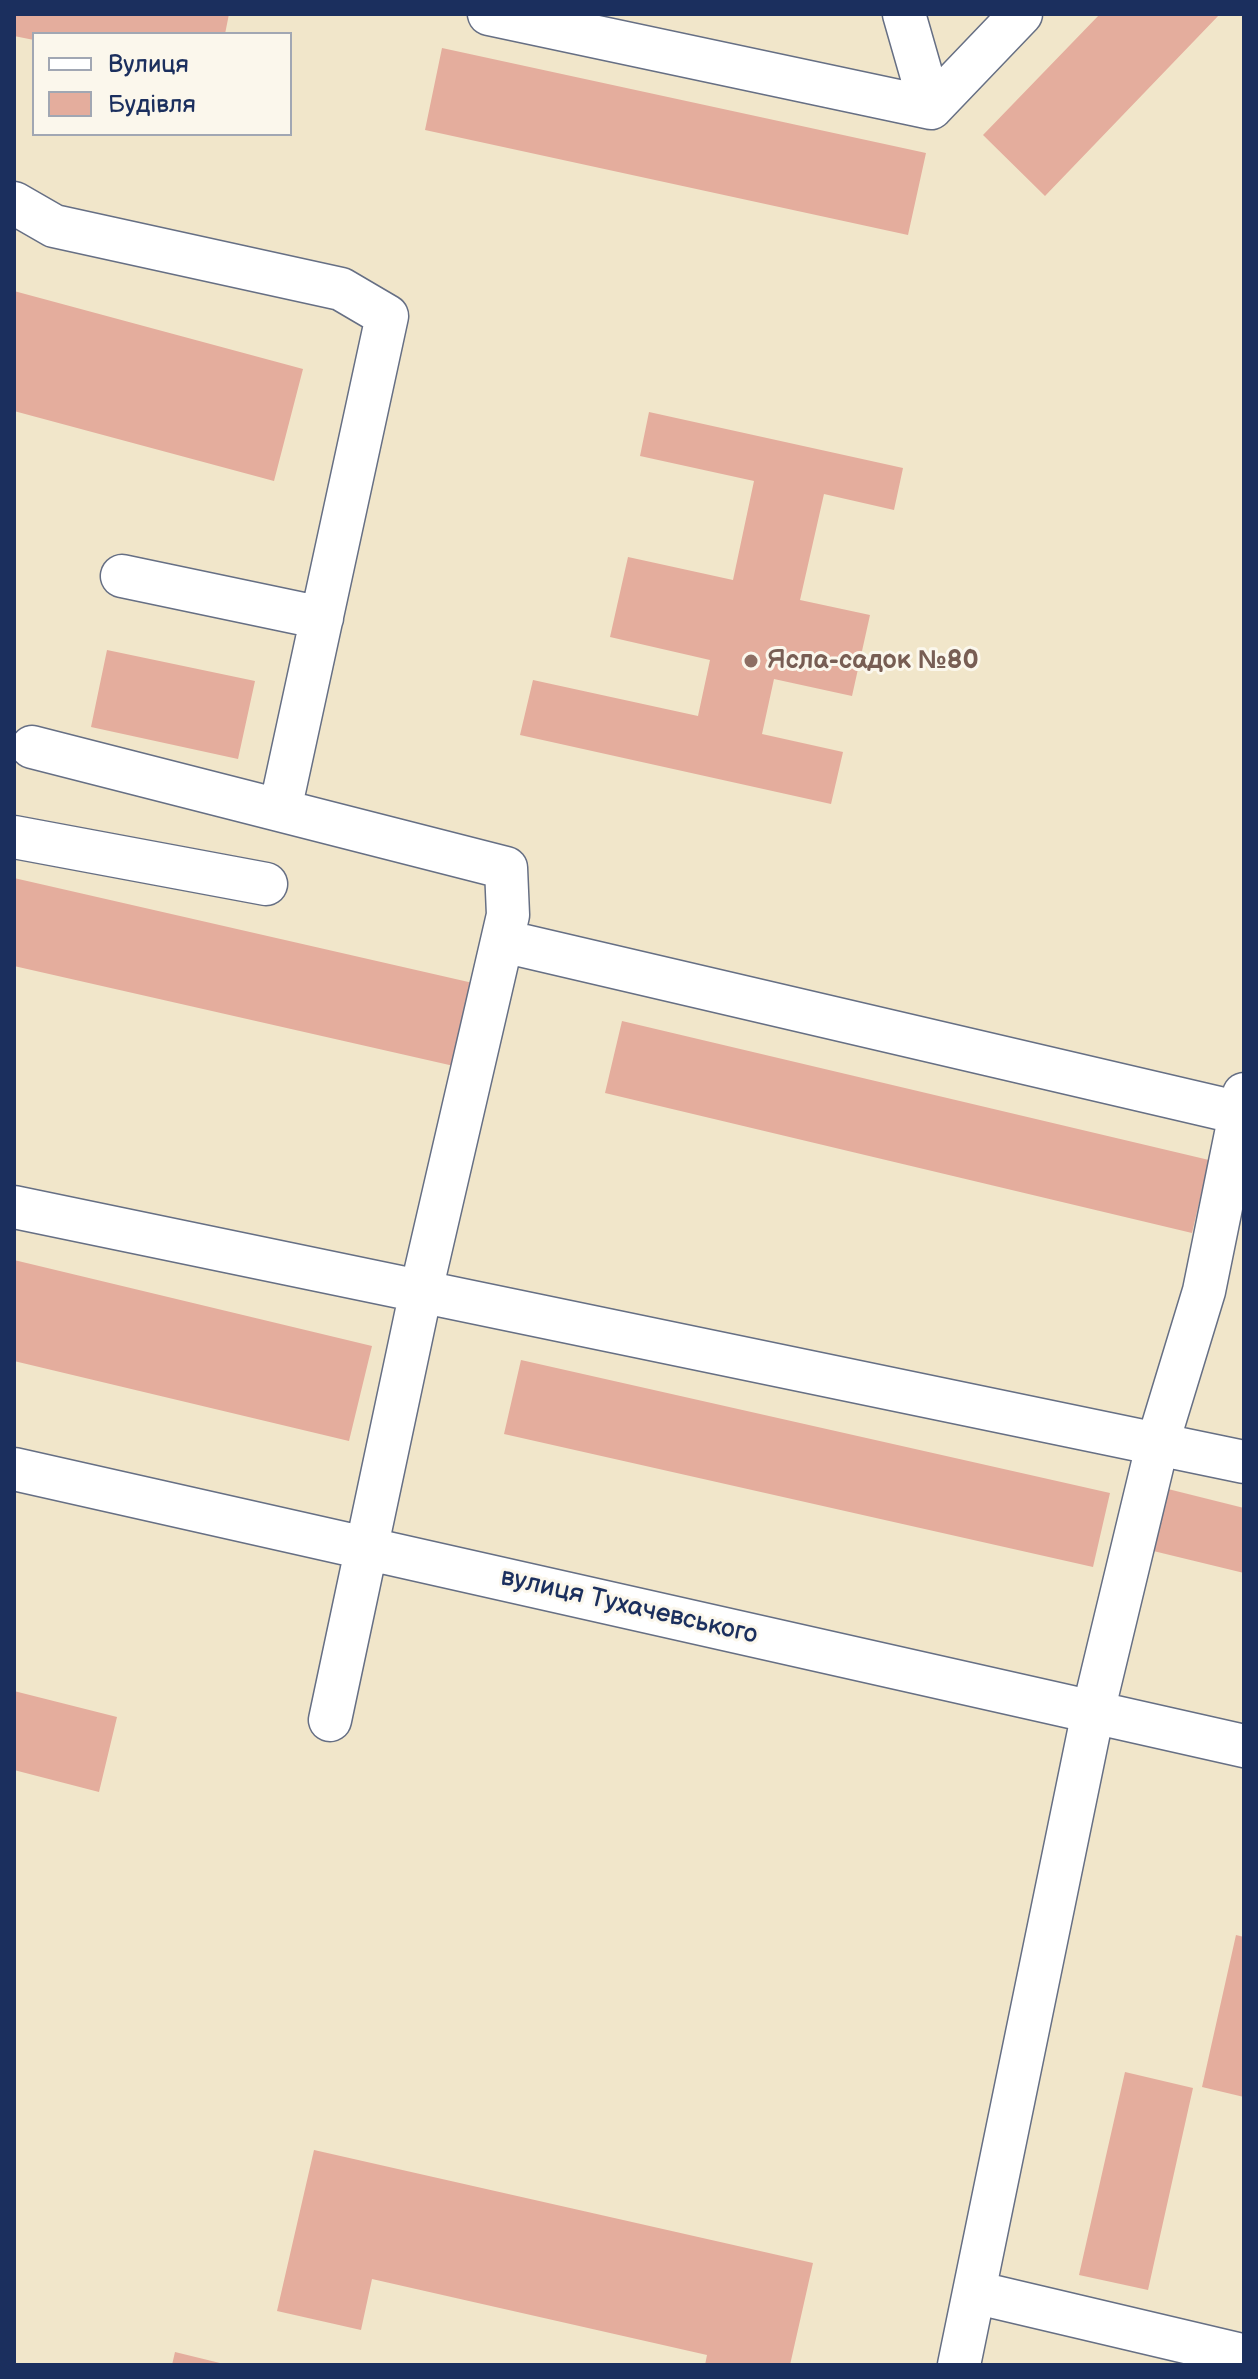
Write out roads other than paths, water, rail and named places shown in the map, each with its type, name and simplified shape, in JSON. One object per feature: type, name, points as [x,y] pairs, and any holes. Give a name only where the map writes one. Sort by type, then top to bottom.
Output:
[{"type":"street","points":[[489,14],[931,108]]},
{"type":"street","points":[[904,14],[931,108]]},
{"type":"street","points":[[931,108],[1021,14]]},
{"type":"street","points":[[14,203],[54,226],[341,289],[387,316],[280,810]]},
{"type":"street","points":[[122,576],[322,618]]},
{"type":"street","points":[[32,747],[506,868],[508,915],[503,941],[421,1291],[330,1720]]},
{"type":"street","points":[[14,837],[266,884]]},
{"type":"street","points":[[503,941],[1242,1103],[1204,1291],[1158,1442],[1093,1712],[959,2365]]},
{"type":"street","points":[[14,1207],[1244,1462]]},
{"type":"street","name":"вулиця Тухачевського","points":[[14,1469],[1244,1746]]},
{"type":"street","points":[[974,2292],[1237,2354],[1235,2365]]},
{"type":"place","name":"Ясла-садок №80","points":[[751,661]]}]
